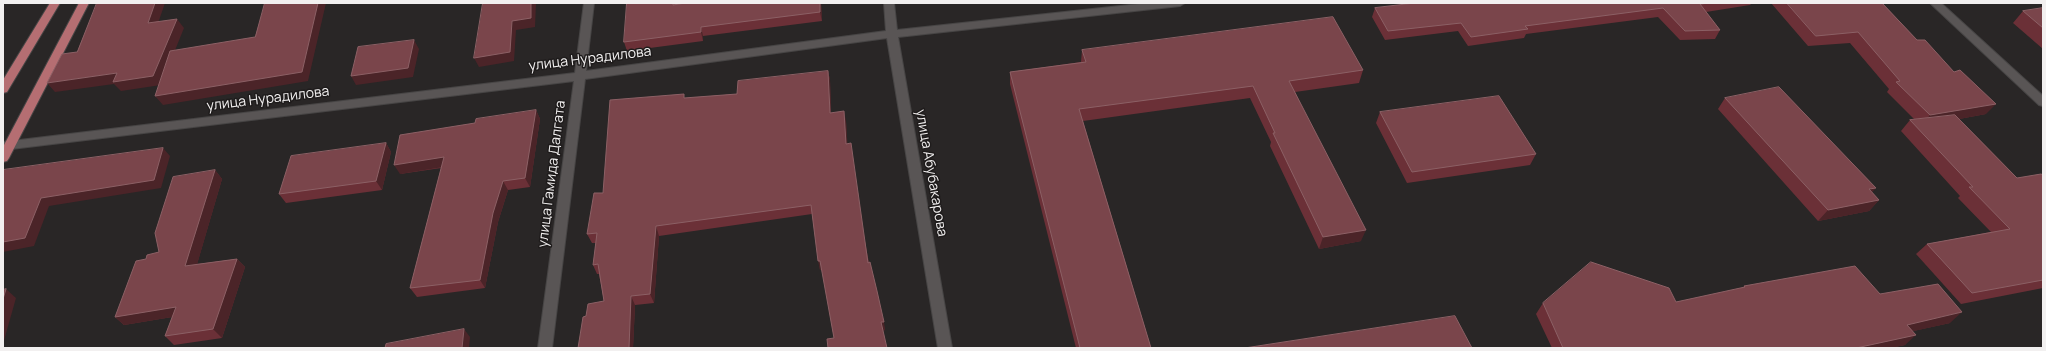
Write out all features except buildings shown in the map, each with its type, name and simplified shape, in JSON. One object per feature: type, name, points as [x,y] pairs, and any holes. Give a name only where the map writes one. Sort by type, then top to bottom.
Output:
[{"type":"main road","points":[[3,89],[54,3]]},
{"type":"main road","points":[[3,158],[6,146],[84,3]]},
{"type":"street","name":"улица Гамида Далгата","points":[[545,348],[589,3]]},
{"type":"street","name":"улица Абубакарова","points":[[889,3],[892,34],[946,348]]},
{"type":"street","name":"улица Нурадилова","points":[[6,146],[580,76],[892,34],[1180,3]]},
{"type":"street","points":[[1935,3],[2043,102]]}]
